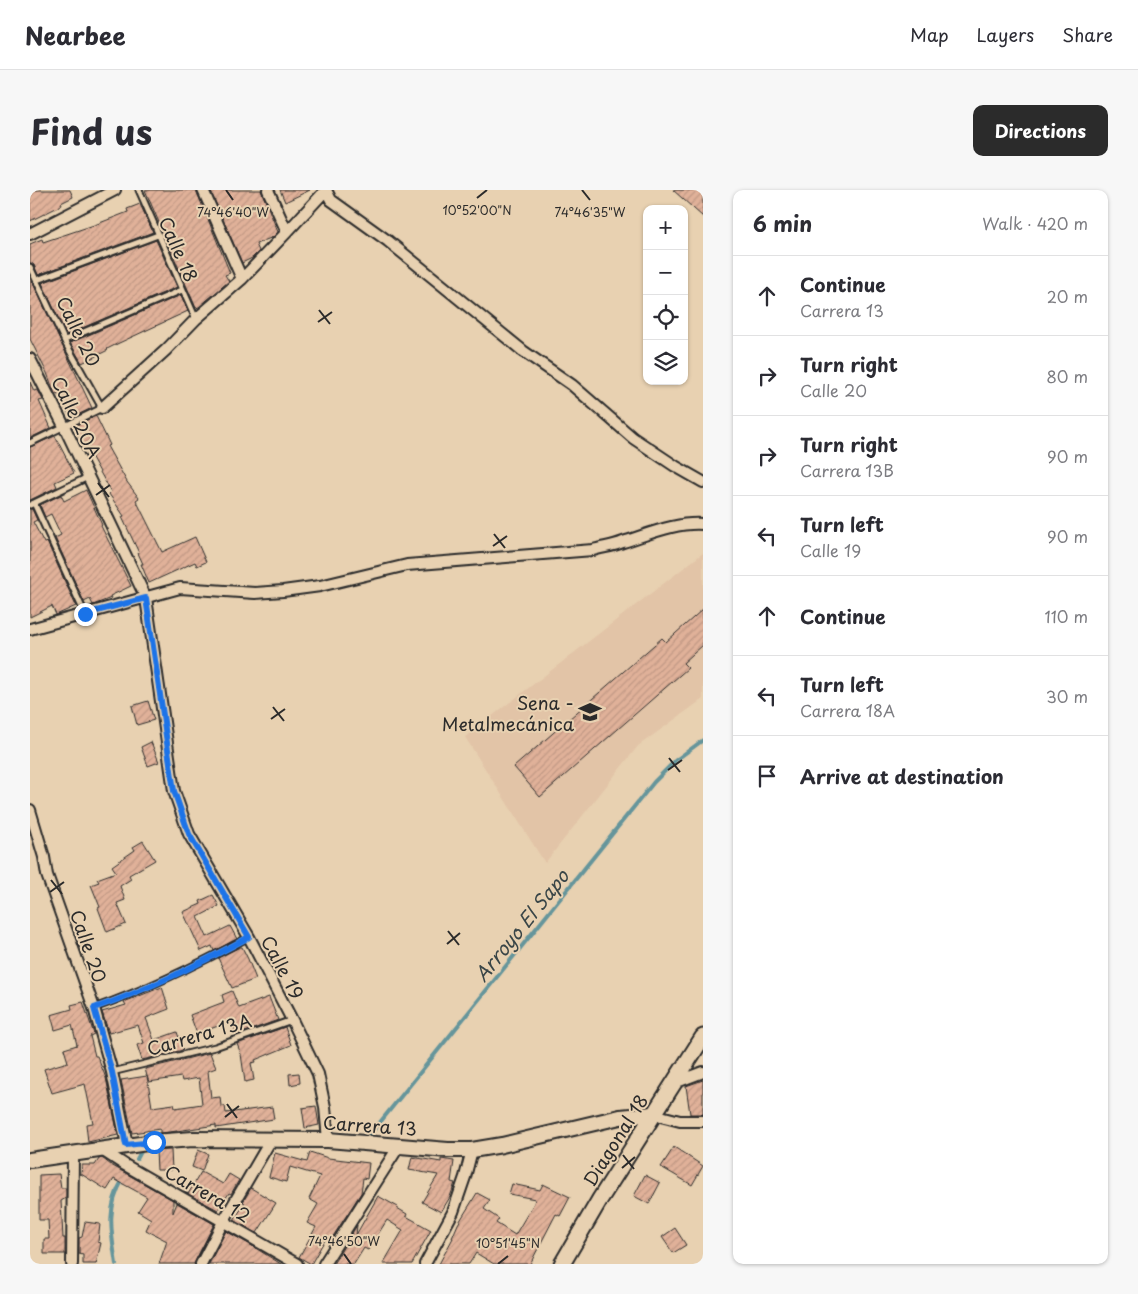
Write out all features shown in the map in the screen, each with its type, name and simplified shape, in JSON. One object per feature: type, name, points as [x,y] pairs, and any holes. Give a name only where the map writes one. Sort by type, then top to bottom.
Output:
[{"type":"main road","name":"Diagonal 18","points":[[562,1264],[600,1199],[703,1037]]},
{"type":"street","points":[[30,234],[115,190]]},
{"type":"street","points":[[203,190],[242,278]]},
{"type":"street","points":[[268,190],[287,232]]},
{"type":"street","points":[[102,408],[242,278],[326,190],[331,200],[388,241],[523,351],[572,385],[633,438],[703,482]]},
{"type":"street","name":"Calle 20A","points":[[31,366],[64,426],[146,598],[174,791]]},
{"type":"street","points":[[30,629],[180,588],[255,593],[283,591],[320,586],[407,565],[576,552],[621,543],[656,531],[696,523],[703,524]]},
{"type":"street","name":"Calle 19","points":[[174,791],[189,834],[249,937],[318,1074],[325,1107],[328,1140]]},
{"type":"street","name":"Calle 20","points":[[30,810],[47,874],[94,1008],[112,1072],[126,1145]]},
{"type":"street","points":[[674,1082],[703,1072]]},
{"type":"street","name":"Carrera 13","points":[[30,1160],[126,1145],[193,1139],[272,1138],[328,1140],[448,1150],[472,1150],[502,1145],[620,1117],[653,1114],[680,1121],[703,1121]]},
{"type":"street","points":[[201,1264],[272,1138]]},
{"type":"street","points":[[324,1264],[399,1146]]},
{"type":"street","name":"Carrera 12","points":[[102,1150],[297,1264]]},
{"type":"street","points":[[425,1264],[453,1212],[472,1150]]},
{"type":"street","points":[[72,1264],[73,1154]]},
{"type":"lane","name":"Calle 18","points":[[139,190],[196,319]]},
{"type":"lane","points":[[37,280],[158,235]]},
{"type":"lane","name":"Calle 20","points":[[30,267],[64,340],[102,408]]},
{"type":"lane","points":[[64,340],[182,290]]},
{"type":"lane","points":[[30,443],[102,408]]},
{"type":"lane","points":[[85,614],[32,504],[88,477]]},
{"type":"lane","points":[[94,1008],[131,996],[249,937]]},
{"type":"lane","name":"Carrera 13A","points":[[112,1072],[214,1047],[292,1020]]},
{"type":"shaded area","name":"Sena - Metalmecánica","points":[[703,553],[703,699],[638,746],[545,863],[465,737]]},
{"type":"building","points":[[30,190],[70,190],[73,197],[61,203],[62,205],[30,221]]},
{"type":"building","points":[[145,190],[196,190],[230,273],[225,275],[229,281],[199,307],[196,308]]},
{"type":"building","points":[[210,190],[261,190],[278,232],[273,237],[256,244],[259,251],[252,258],[242,263]]},
{"type":"building","points":[[280,190],[310,190],[285,202]]},
{"type":"building","points":[[673,190],[703,190],[703,217]]},
{"type":"building","points":[[140,204],[153,232],[38,275],[34,265],[30,263],[30,244],[42,239],[43,242],[97,224],[128,212],[127,209]]},
{"type":"building","points":[[156,240],[177,287],[66,335],[42,283]]},
{"type":"building","points":[[30,277],[92,408],[71,418],[57,393],[55,394],[30,339]]},
{"type":"building","points":[[181,295],[188,311],[119,343],[82,363],[70,343]]},
{"type":"building","points":[[30,382],[34,391],[38,390],[43,400],[39,401],[51,428],[30,438]]},
{"type":"building","points":[[96,416],[110,445],[107,446],[127,482],[139,498],[136,500],[162,552],[195,537],[206,562],[197,566],[195,562],[149,583],[141,564],[143,564],[139,553],[122,517],[124,516],[109,494],[111,492],[90,454],[88,455],[74,426]]},
{"type":"building","points":[[55,436],[74,473],[55,482],[57,487],[30,500],[30,447]]},
{"type":"building","points":[[86,490],[101,526],[131,586],[110,596],[111,598],[93,605],[90,599],[84,602],[55,538],[61,535],[51,514],[45,517],[40,505],[61,495],[64,501]]},
{"type":"building","points":[[30,509],[32,509],[37,520],[33,522],[44,543],[47,542],[76,606],[56,615],[52,606],[30,617]]},
{"type":"building","points":[[703,609],[703,645],[683,663],[688,668],[540,797],[514,767],[662,638],[666,642]]},
{"type":"building","points":[[148,701],[154,720],[137,725],[132,706]]},
{"type":"building","points":[[151,742],[159,762],[148,766],[141,747]]},
{"type":"building","points":[[143,841],[155,860],[129,875],[131,879],[120,886],[125,900],[117,903],[126,924],[107,932],[91,885],[99,882],[97,879],[116,872],[112,866],[135,850],[133,847]]},
{"type":"building","points":[[213,895],[219,906],[198,917],[207,937],[230,926],[237,939],[214,951],[212,946],[201,951],[183,912],[201,904],[200,901]]},
{"type":"building","points":[[242,947],[248,959],[256,979],[232,988],[218,958]]},
{"type":"building","points":[[162,987],[169,1009],[146,1018],[154,1040],[177,1032],[183,1050],[142,1060],[137,1045],[144,1043],[138,1025],[109,1033],[102,1012],[126,1005],[124,1002]]},
{"type":"building","points":[[232,991],[239,1008],[269,997],[278,1020],[237,1035],[231,1021],[197,1034],[190,1015],[224,1002],[222,995]]},
{"type":"building","points":[[83,1002],[94,1034],[90,1036],[95,1056],[97,1056],[106,1078],[118,1135],[88,1142],[86,1124],[93,1123],[85,1084],[52,1093],[44,1069],[68,1062],[64,1049],[77,1045],[72,1025],[55,1030],[51,1015],[72,1009],[71,1005]]},
{"type":"building","points":[[285,1027],[291,1045],[251,1063],[254,1080],[245,1082],[241,1054],[237,1044]]},
{"type":"building","points":[[210,1053],[216,1068],[208,1071],[211,1098],[220,1097],[221,1106],[225,1106],[226,1113],[272,1107],[274,1119],[216,1128],[216,1125],[160,1133],[160,1129],[132,1133],[121,1080],[147,1076],[145,1069]],"holes":[[[147,1076],[149,1082],[181,1077],[182,1081],[199,1078],[202,1104],[175,1108],[174,1104],[152,1107]]]},
{"type":"building","points":[[299,1073],[300,1083],[290,1085],[289,1074]]},
{"type":"building","points":[[703,1080],[703,1114],[690,1114],[686,1086]]},
{"type":"building","points":[[316,1106],[319,1125],[305,1128],[302,1108]]},
{"type":"building","points":[[674,1147],[703,1166],[692,1185],[661,1167]]},
{"type":"building","points":[[171,1150],[172,1170],[157,1170],[156,1151]]},
{"type":"building","points":[[198,1150],[208,1154],[202,1171],[192,1167]]},
{"type":"building","points":[[310,1152],[328,1158],[369,1163],[367,1179],[363,1178],[361,1193],[330,1241],[326,1238],[311,1264],[299,1257],[316,1227],[307,1223],[318,1204],[309,1199],[320,1176],[290,1167],[286,1182],[269,1177],[275,1153],[307,1162]]},
{"type":"building","points":[[412,1157],[441,1162],[441,1159],[454,1161],[451,1182],[455,1183],[450,1197],[441,1212],[422,1202],[438,1175],[409,1170]]},
{"type":"building","points":[[102,1158],[173,1200],[173,1213],[177,1203],[214,1224],[194,1264],[159,1264],[167,1241],[146,1230],[151,1219],[138,1211],[147,1197],[114,1179],[107,1190],[81,1174],[82,1165],[95,1165]]},
{"type":"building","points":[[201,1172],[223,1184],[229,1174],[239,1180],[218,1210],[188,1194]]},
{"type":"building","points":[[59,1174],[61,1188],[66,1188],[66,1198],[61,1201],[65,1254],[44,1254],[44,1239],[49,1239],[48,1220],[39,1220],[39,1175]]},
{"type":"building","points":[[645,1175],[660,1183],[649,1204],[634,1196]]},
{"type":"building","points":[[512,1184],[540,1190],[543,1184],[570,1197],[560,1216],[556,1214],[530,1264],[494,1264],[476,1253],[469,1264],[439,1264],[458,1224],[477,1193],[490,1200],[484,1209],[499,1219],[496,1223],[515,1235],[535,1199],[509,1194]]},
{"type":"building","points":[[251,1188],[276,1203],[257,1233],[234,1220],[245,1203],[243,1202]]},
{"type":"building","points":[[378,1196],[398,1207],[407,1214],[406,1216],[431,1230],[412,1264],[383,1264],[403,1230],[387,1220],[368,1250],[364,1248],[354,1264],[333,1264],[357,1225],[356,1235]]},
{"type":"building","points":[[85,1222],[100,1224],[98,1242],[101,1243],[96,1264],[83,1264],[83,1255],[79,1254],[79,1238],[82,1237]]},
{"type":"building","points":[[675,1228],[686,1245],[673,1253],[662,1237]]},
{"type":"building","points":[[226,1231],[249,1244],[281,1264],[209,1264]]},
{"type":"waterway","name":"Arroyo El Sapo","points":[[369,1136],[654,782],[676,760],[703,740]]},
{"type":"waterway","name":"Arroyo El Sapo","points":[[137,1159],[143,1148]]},
{"type":"waterway","name":"Arroyo El Sapo","points":[[116,1264],[111,1220],[114,1200],[123,1179]]},
{"type":"place","name":"Sena - Metalmecánica","points":[[590,712]]},
{"type":"route","points":[[85,614],[146,598],[174,791],[189,834],[249,937],[131,996],[94,1008],[112,1072],[126,1145],[154,1142]]}]
